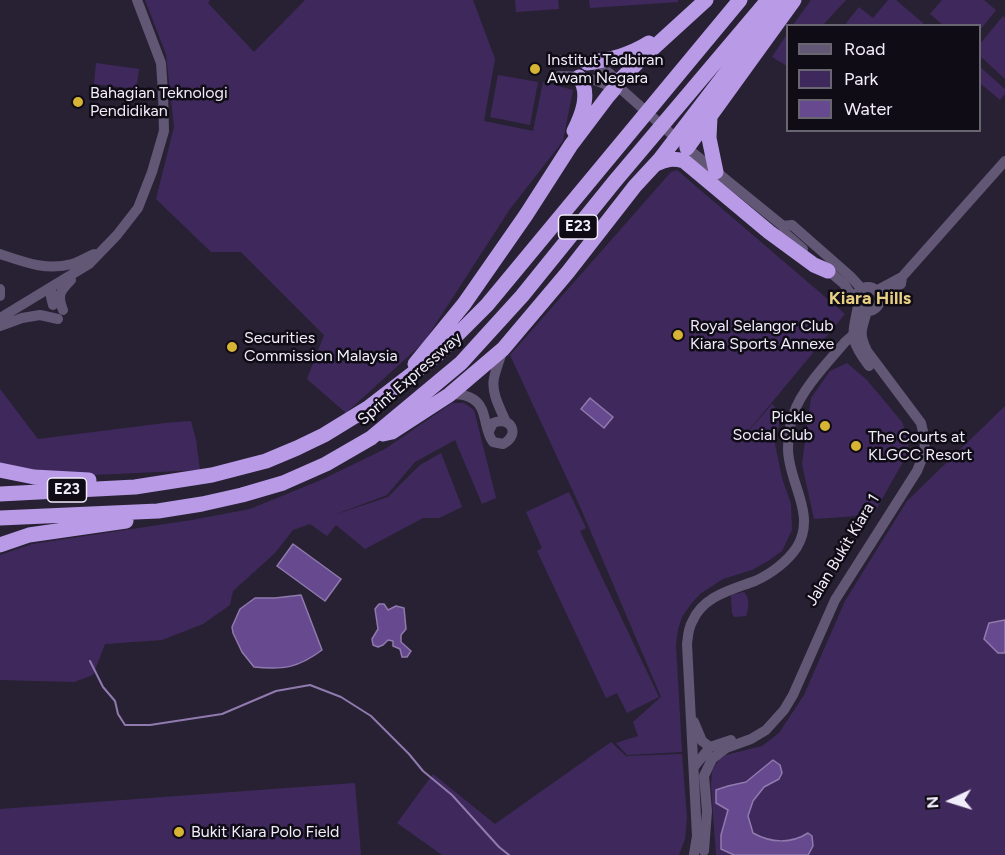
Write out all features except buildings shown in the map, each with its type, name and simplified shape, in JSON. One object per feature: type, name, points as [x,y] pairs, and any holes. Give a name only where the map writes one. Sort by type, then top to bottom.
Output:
[{"type":"highway","points":[[395,387],[464,304],[571,145],[608,96],[620,88],[638,62],[706,0]]},
{"type":"highway","name":"Sprint Expressway","points":[[0,494],[135,487],[212,475],[266,461],[297,448],[324,435],[368,408],[438,354],[487,305],[740,0]]},
{"type":"highway","name":"Sprint Expressway","points":[[0,518],[158,512],[222,500],[283,483],[326,464],[371,438],[461,363],[522,296],[768,0]]},
{"type":"highway","points":[[371,438],[392,432],[449,395],[503,349],[568,272],[635,186],[654,166],[782,0]]},
{"type":"highway","points":[[687,148],[794,0]]},
{"type":"highway","points":[[587,63],[626,55],[657,37],[670,33]]},
{"type":"highway","points":[[571,145],[584,108],[583,85],[579,77]]},
{"type":"highway","points":[[710,117],[709,138],[716,172]]},
{"type":"highway","points":[[654,166],[675,158],[684,161],[769,232],[814,265],[828,271]]},
{"type":"highway","points":[[0,470],[34,477],[90,480],[212,475]]},
{"type":"highway","points":[[0,545],[28,535],[136,520],[158,512]]},
{"type":"street","points":[[58,312],[62,289],[117,235],[138,208],[164,131],[161,63],[137,0]]},
{"type":"street","points":[[562,60],[587,63],[602,69],[687,148],[783,226],[786,234],[844,284],[860,306],[873,310],[878,296],[901,284],[902,277],[1005,161]]},
{"type":"street","points":[[559,76],[579,77],[620,88]]},
{"type":"street","points":[[783,226],[792,225],[862,289]]},
{"type":"street","points":[[0,254],[32,265],[56,266],[72,264],[100,251]]},
{"type":"street","points":[[0,318],[89,264]]},
{"type":"street","points":[[51,287],[51,297],[58,312]]},
{"type":"street","points":[[853,335],[860,306],[857,295],[862,289],[870,287],[878,296]]},
{"type":"street","points":[[0,289],[0,296]]},
{"type":"street","name":"Jalan Bukit Kiara 1","points":[[700,854],[707,811],[704,776],[712,759],[726,748],[751,739],[766,730],[784,710],[793,695],[835,600],[917,471],[924,454],[925,440],[921,423],[867,351],[862,340],[860,306]]},
{"type":"street","points":[[0,326],[22,318],[58,312]]},
{"type":"street","name":"Jalan Bukit Kiara 1","points":[[700,854],[697,836],[687,644],[692,621],[706,603],[715,596],[773,571],[797,548],[804,529],[804,510],[790,464],[788,449],[794,411],[802,395],[853,335],[859,353],[914,424],[920,446],[913,465],[825,602],[786,696],[765,725],[743,736],[710,747]]},
{"type":"street","points":[[503,349],[493,380],[497,403],[506,422]]},
{"type":"street","points":[[449,395],[458,393],[468,396],[482,407],[489,435],[493,442],[507,443],[513,432],[511,426],[501,420],[493,423],[489,431]]},
{"type":"street","points":[[690,711],[699,736],[710,747],[694,767]]},
{"type":"green space","points":[[145,0],[210,0],[208,3],[254,52],[305,0],[473,0],[495,59],[484,121],[533,131],[543,82],[573,90],[563,141],[510,209],[424,342],[346,413],[307,379],[324,335],[241,252],[211,252],[156,199],[174,127],[166,54]]},
{"type":"green space","points":[[515,0],[558,0],[559,9],[516,12]]},
{"type":"green space","points":[[589,0],[678,0],[678,2],[590,8]]},
{"type":"green space","points":[[811,0],[846,0],[824,24],[794,24]]},
{"type":"green space","points":[[888,0],[896,0],[923,23],[846,23],[859,7],[873,18]]},
{"type":"green space","points":[[942,0],[984,0],[996,10],[981,29],[981,24],[942,24],[930,14]]},
{"type":"green space","points":[[1003,16],[1005,18],[1005,79],[981,57],[981,43]]},
{"type":"green space","points":[[786,36],[786,65],[772,57]]},
{"type":"green space","points":[[96,63],[139,69],[136,89],[94,84]]},
{"type":"green space","points":[[981,68],[1005,89],[1005,94],[1000,100],[981,84]]},
{"type":"green space","points":[[498,75],[538,82],[530,125],[490,117]]},
{"type":"green space","name":"Royal Selangor Club Kiara Sports Annexe","points":[[677,170],[845,314],[730,453],[772,404],[781,414],[775,444],[782,478],[791,504],[792,530],[782,551],[752,570],[723,579],[700,594],[682,617],[676,645],[682,752],[627,755],[616,743],[638,736],[633,722],[661,697],[582,511],[510,355],[671,172]]},
{"type":"green space","name":"The Courts at KLGCC Resort","points":[[847,363],[867,380],[902,422],[908,438],[908,453],[873,515],[814,519],[802,464],[811,398],[830,371]]},
{"type":"green space","points":[[0,389],[38,439],[191,421],[200,470],[93,475],[12,467],[0,463]]},
{"type":"green space","points":[[452,403],[464,403],[474,410],[496,498],[482,504],[455,440],[415,462],[387,495],[331,516],[388,497],[420,465],[441,453],[462,507],[439,518],[423,518],[365,549],[336,525],[327,536],[310,524],[293,530],[275,553],[233,591],[230,605],[203,624],[162,640],[105,644],[93,675],[74,682],[0,680],[0,555],[32,544],[250,509],[321,480],[385,449]]},
{"type":"green space","points":[[1005,406],[1005,855],[716,855],[711,785],[712,772],[716,764],[726,755],[762,746],[779,733],[804,695],[845,601],[907,501]]},
{"type":"green space","points":[[569,492],[586,528],[580,531],[659,697],[627,713],[617,693],[606,698],[537,551],[542,548],[526,512]]},
{"type":"green space","points":[[744,592],[748,604],[746,616],[734,617],[731,595]]},
{"type":"green space","points":[[611,742],[626,756],[682,754],[687,818],[685,839],[679,855],[442,855],[397,823],[433,774],[495,824]]},
{"type":"green space","name":"Bukit Kiara Polo Field","points":[[355,783],[361,855],[0,855],[0,809]]},
{"type":"water","points":[[590,398],[613,417],[604,428],[581,409]]},
{"type":"water","points":[[293,544],[341,579],[325,601],[277,566]]},
{"type":"water","points":[[301,595],[322,650],[305,661],[282,668],[254,667],[242,652],[233,633],[232,627],[240,609],[255,598]]},
{"type":"water","points":[[379,604],[384,604],[388,610],[396,606],[404,608],[406,629],[401,635],[401,642],[411,651],[407,657],[402,657],[400,649],[393,646],[393,641],[388,640],[378,647],[373,645],[372,639],[378,629],[375,609]]},
{"type":"water","points":[[1005,620],[1005,653],[998,653],[984,639],[989,623]]},
{"type":"water","points":[[773,760],[780,765],[782,773],[779,779],[764,787],[753,801],[748,816],[753,833],[767,839],[781,841],[795,839],[808,833],[812,836],[813,846],[808,855],[734,855],[721,849],[721,835],[728,810],[716,803],[716,790],[746,782]]},
{"type":"waterway","points":[[90,661],[103,687],[115,701],[118,714],[125,725],[150,725],[222,714],[276,691],[310,685],[341,697],[371,716],[423,771],[452,795],[509,855]]},
{"type":"place","name":"Institut Tadbiran Awam Negara","points":[[535,69]]},
{"type":"place","name":"Bahagian Teknologi Pendidikan","points":[[78,102]]},
{"type":"place","name":"Royal Selangor Club Kiara Sports Annexe","points":[[678,335]]},
{"type":"place","name":"Securities Commission Malaysia","points":[[232,347]]},
{"type":"place","name":"Pickle Social Club","points":[[825,426]]},
{"type":"place","name":"The Courts at KLGCC Resort","points":[[856,446]]},
{"type":"place","name":"Bukit Kiara Polo Field","points":[[179,832]]},
{"type":"district","name":"Kiara Hills","points":[[870,299]]}]
